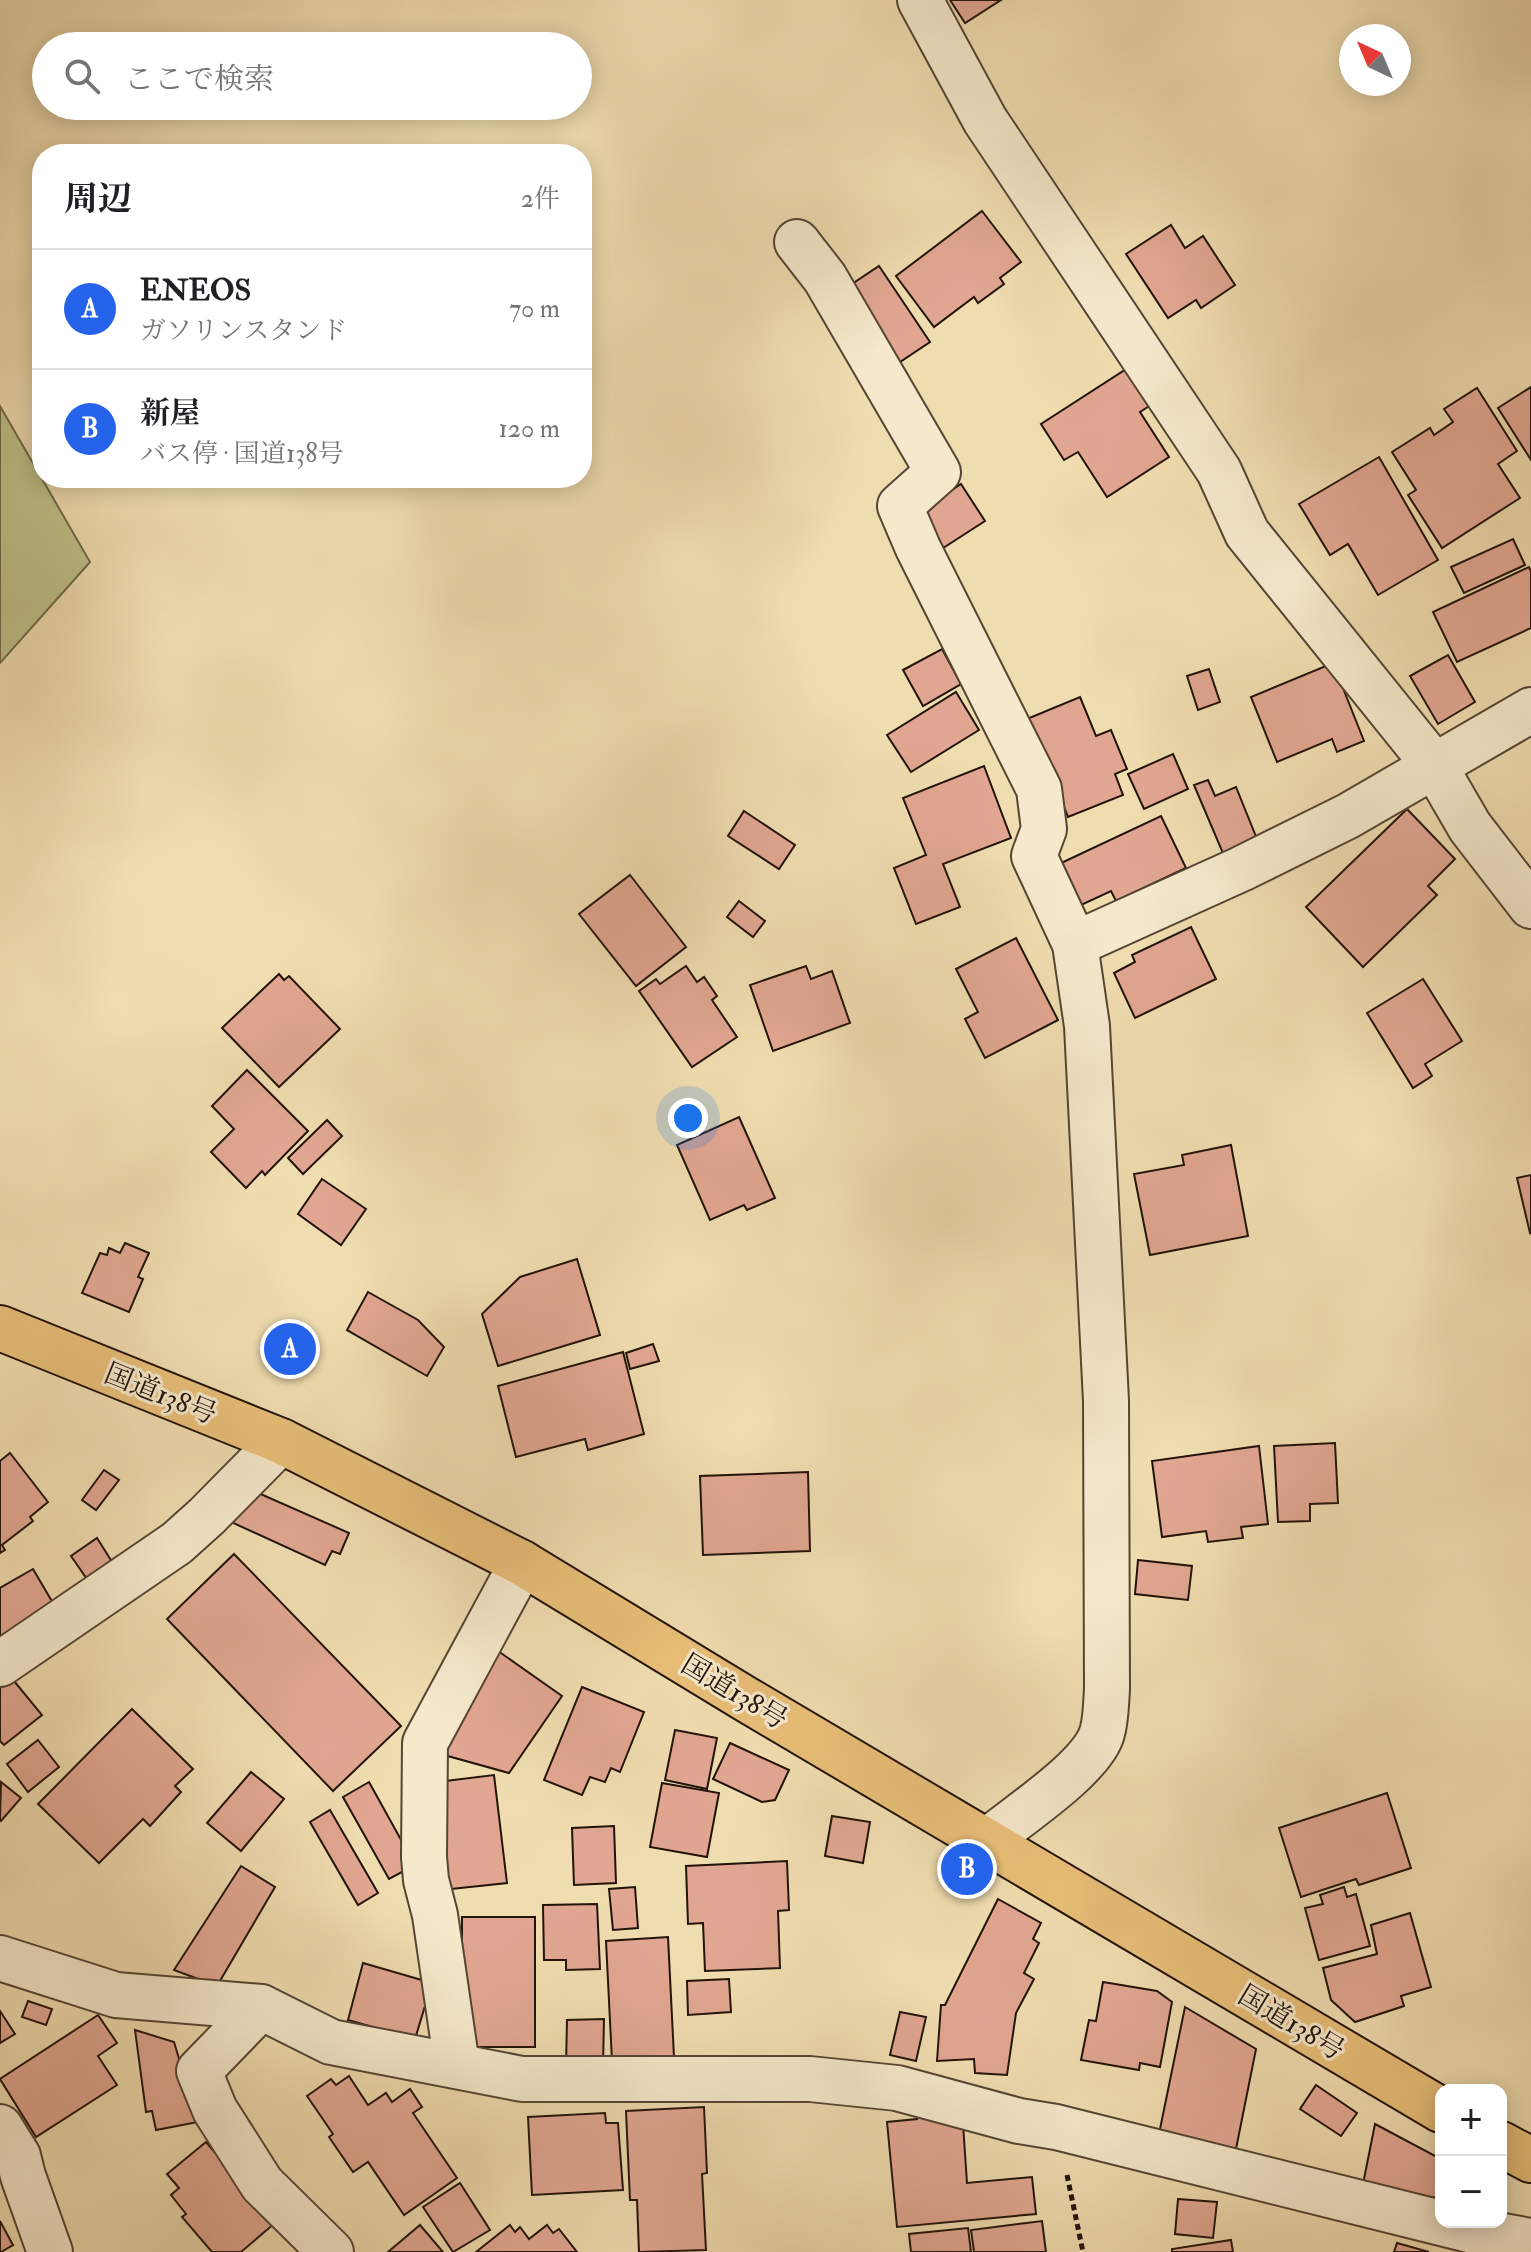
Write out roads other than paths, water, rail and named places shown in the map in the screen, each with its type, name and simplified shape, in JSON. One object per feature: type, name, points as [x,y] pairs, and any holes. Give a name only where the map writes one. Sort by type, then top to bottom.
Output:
[{"type":"highway","name":"国道138号","points":[[0,1328],[281,1441],[522,1563],[744,1698],[1435,2106]]},
{"type":"highway","points":[[1507,2147],[1531,2160]]},
{"type":"street","points":[[920,0],[985,120],[1219,471],[1247,533],[1434,765],[1470,827],[1531,906]]},
{"type":"street","points":[[797,242],[825,278],[938,472],[900,506],[1039,789],[1044,829],[1034,856],[1075,944],[1087,1026],[1106,1401],[1107,1689],[1102,1734],[1088,1758],[987,1841]]},
{"type":"street","points":[[1075,944],[1241,869],[1348,816],[1531,710]]},
{"type":"street","points":[[0,1664],[177,1543],[281,1441]]},
{"type":"street","points":[[457,2066],[435,1915],[426,1880],[425,1743],[522,1563]]},
{"type":"street","points":[[0,1958],[116,1995],[261,2007],[331,2042],[522,2079],[810,2079],[897,2088],[1019,2121],[1056,2127],[1469,2230],[1531,2241]]},
{"type":"street","points":[[261,2007],[199,2071],[215,2110],[262,2184],[331,2252]]},
{"type":"street","points":[[0,2127],[18,2156],[50,2252]]},
{"type":"place","name":"ENEOS","points":[[290,1349]]},
{"type":"place","name":"新屋","points":[[967,1869]]}]
